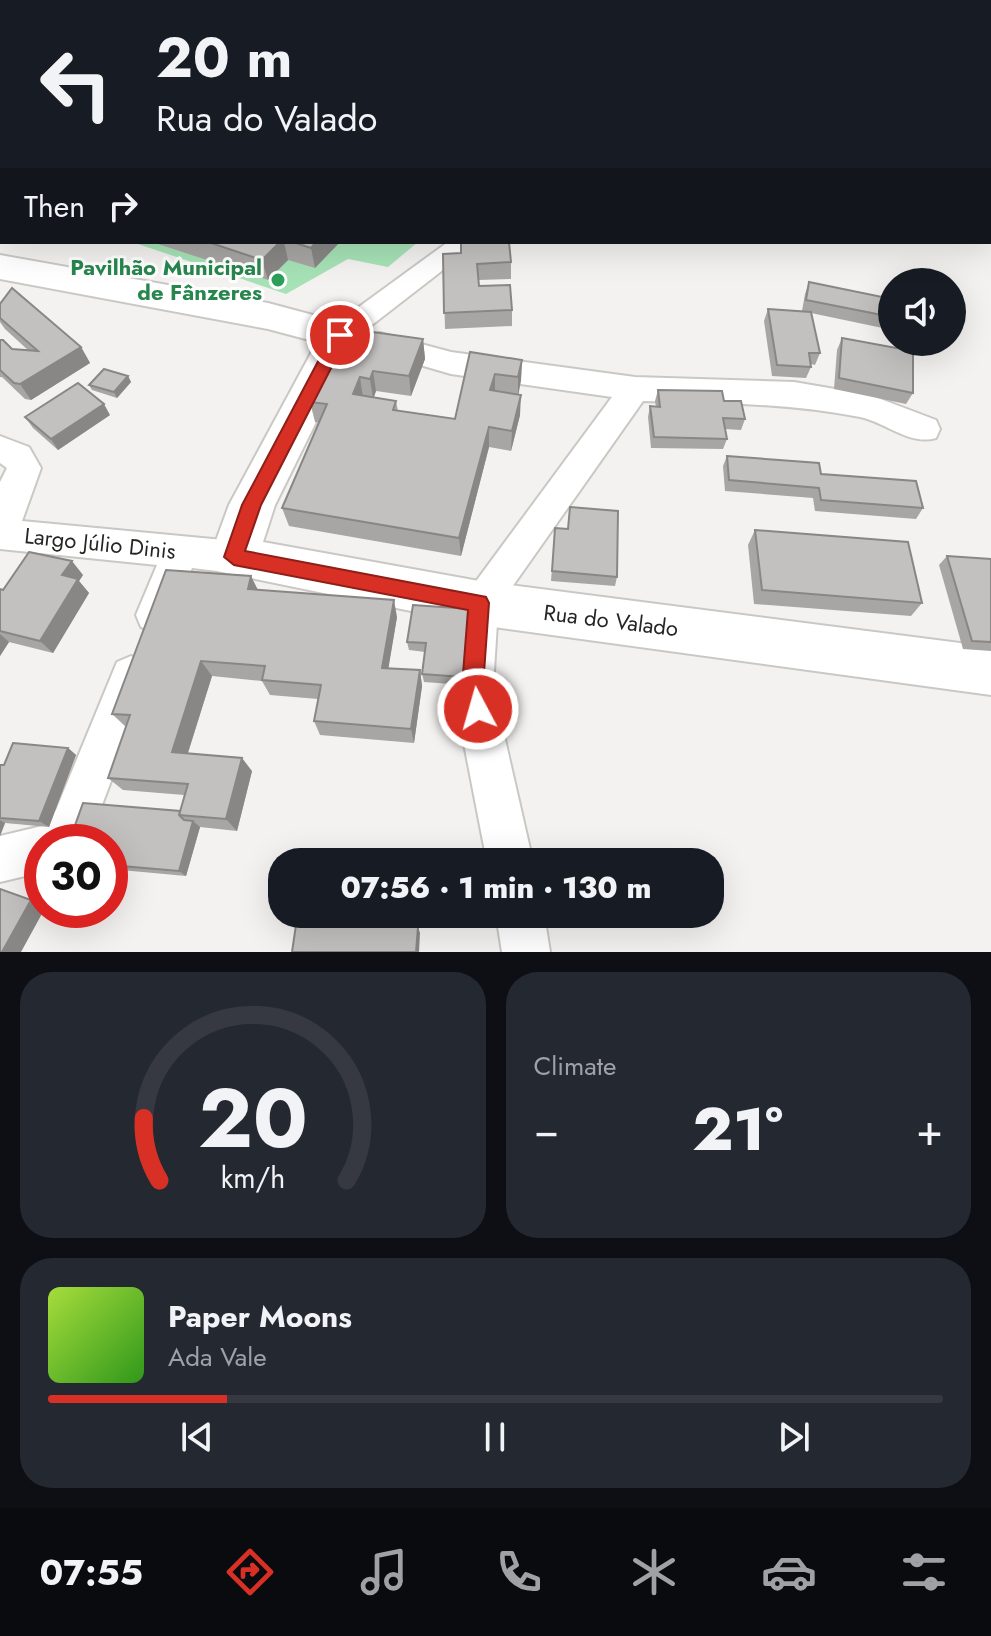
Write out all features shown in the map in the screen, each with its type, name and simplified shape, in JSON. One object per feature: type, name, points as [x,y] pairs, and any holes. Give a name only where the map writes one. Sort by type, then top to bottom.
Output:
[{"type":"street","points":[[234,557],[252,505],[340,335],[463,244]]},
{"type":"street","points":[[0,267],[268,316],[463,365],[635,389],[794,394],[870,407],[924,429]]},
{"type":"street","points":[[507,848],[473,687],[479,603],[635,389]]},
{"type":"street","name":"Largo Júlio Dinis","points":[[9,452],[24,468],[13,491],[1,534],[234,557]]},
{"type":"street","points":[[73,824],[180,552]]},
{"type":"street","name":"Rua do Valado","points":[[234,557],[479,603],[991,671]]},
{"type":"street","points":[[0,859],[24,853]]},
{"type":"street","points":[[522,928],[526,952]]},
{"type":"green space","name":"Pavilhão Municipal de Fânzeres","points":[[138,244],[416,244],[388,267],[348,259],[286,294]]},
{"type":"building","points":[[214,244],[278,244],[262,260]]},
{"type":"building","points":[[461,244],[509,244],[511,262],[477,264],[479,286],[510,285],[512,310],[444,313],[443,254],[461,253]]},
{"type":"building","points":[[809,282],[878,296],[878,314],[806,300]]},
{"type":"building","points":[[12,288],[81,347],[20,384],[14,383],[0,370],[0,340],[12,349],[38,351],[0,318],[0,304]]},
{"type":"building","points":[[768,309],[811,312],[820,353],[809,353],[811,367],[777,365]]},
{"type":"building","points":[[344,328],[423,339],[409,376],[373,371],[370,379],[360,377],[353,394],[396,401],[393,410],[455,419],[470,352],[522,360],[518,377],[495,374],[490,390],[521,395],[512,431],[489,427],[459,538],[282,508],[327,404],[310,402]]},
{"type":"building","points":[[842,338],[878,345],[878,356],[913,356],[913,393],[839,378]]},
{"type":"building","points":[[104,369],[128,376],[114,392],[89,385]]},
{"type":"building","points":[[78,383],[104,404],[51,439],[25,417]]},
{"type":"building","points":[[658,390],[722,391],[724,401],[741,401],[745,419],[723,418],[727,439],[654,437],[650,406],[660,407]]},
{"type":"building","points":[[727,456],[819,463],[821,474],[916,481],[923,508],[821,500],[819,488],[729,480]]},
{"type":"building","points":[[570,507],[618,511],[617,577],[552,571],[555,528],[568,529]]},
{"type":"building","points":[[755,530],[908,542],[922,603],[762,590]]},
{"type":"building","points":[[29,552],[72,561],[62,575],[78,579],[40,641],[0,631],[0,589],[3,590]]},
{"type":"building","points":[[947,556],[991,559],[991,642],[972,641]]},
{"type":"building","points":[[166,570],[251,576],[248,589],[394,600],[382,668],[420,670],[411,729],[314,721],[321,685],[262,680],[265,666],[201,661],[172,752],[242,758],[226,819],[179,815],[188,784],[108,778],[130,715],[112,714]]},
{"type":"building","points":[[413,605],[470,609],[463,677],[422,674],[426,643],[407,642]]},
{"type":"building","points":[[13,743],[68,748],[39,821],[0,818],[0,765],[4,765]]},
{"type":"building","points":[[83,803],[180,811],[179,815],[184,820],[193,821],[179,871],[128,867],[128,824],[75,824]]},
{"type":"building","points":[[0,889],[24,898],[24,913],[0,952]]},
{"type":"building","points":[[296,928],[418,928],[416,952],[292,952]]},
{"type":"place","name":"Pavilhão Municipal de Fânzeres","points":[[278,280]]},
{"type":"route","points":[[340,335],[252,505],[234,557],[479,603],[473,687],[478,709]]}]
